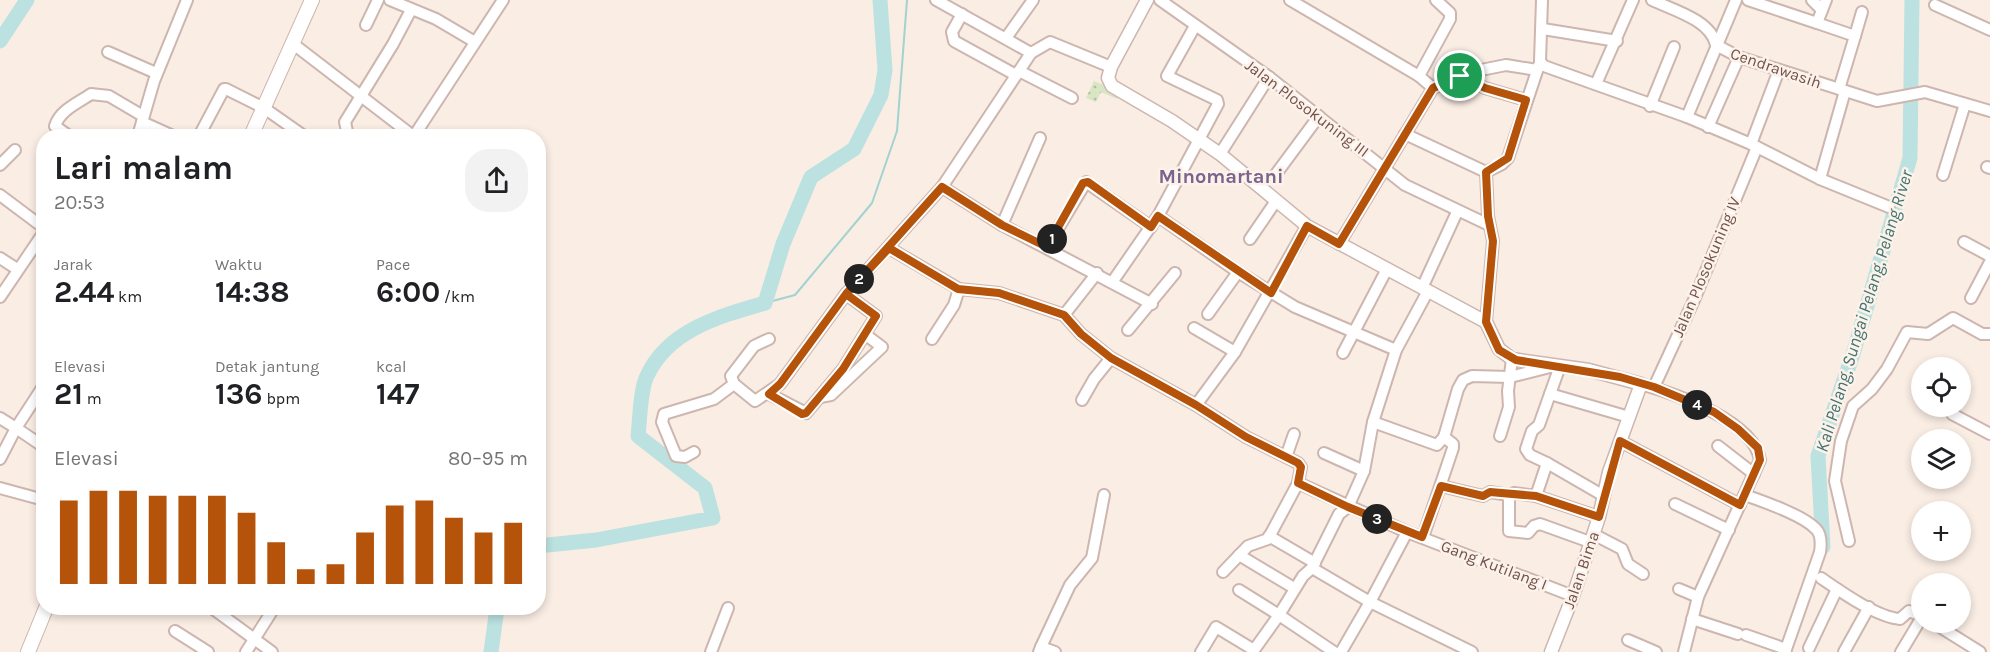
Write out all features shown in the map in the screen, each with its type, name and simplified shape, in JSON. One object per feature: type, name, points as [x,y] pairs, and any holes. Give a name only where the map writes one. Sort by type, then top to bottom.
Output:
[{"type":"main road","points":[[254,129],[312,0]]},
{"type":"main road","points":[[28,652],[43,615]]},
{"type":"street","points":[[140,129],[156,73],[187,0]]},
{"type":"street","points":[[366,25],[378,0]]},
{"type":"street","points":[[390,0],[436,19],[475,42]]},
{"type":"street","points":[[936,0],[1032,53]]},
{"type":"street","points":[[1006,38],[1033,0]]},
{"type":"street","points":[[1147,0],[1111,67],[1108,78],[1112,86],[1220,154],[1307,226],[1486,322]]},
{"type":"street","name":"Jalan Plosokuning III","points":[[1160,0],[1269,77],[1384,166],[1405,185],[1457,212],[1490,225]]},
{"type":"street","points":[[1290,0],[1419,76],[1433,88]]},
{"type":"street","points":[[1419,76],[1450,19],[1450,13],[1436,0]]},
{"type":"street","points":[[1486,172],[1508,158],[1539,65],[1543,29],[1542,0]]},
{"type":"street","points":[[1596,84],[1617,41],[1633,0]]},
{"type":"street","name":"Cendrawasih","points":[[1652,0],[1695,20],[1711,32],[1716,45],[1739,57],[1877,100],[1925,92],[1965,104]]},
{"type":"street","points":[[1687,117],[1736,0]]},
{"type":"street","points":[[1748,0],[1855,36]]},
{"type":"street","points":[[1812,0],[1824,5],[1817,23]]},
{"type":"street","points":[[418,129],[499,1]]},
{"type":"street","points":[[1935,5],[1990,30]]},
{"type":"street","points":[[346,129],[345,122],[411,10]]},
{"type":"street","points":[[1820,179],[1862,12]]},
{"type":"street","points":[[962,14],[952,32],[954,41],[1072,98]]},
{"type":"street","points":[[1113,281],[1158,216],[1218,102],[1167,76],[1195,26]]},
{"type":"street","points":[[1543,29],[1617,41]]},
{"type":"street","points":[[769,339],[750,349],[731,376],[734,384],[755,400],[769,394],[780,384],[846,294],[942,187],[1032,53],[1050,42],[1111,67]]},
{"type":"street","points":[[292,43],[403,129]]},
{"type":"street","points":[[1650,106],[1674,47]]},
{"type":"street","points":[[108,52],[156,73]]},
{"type":"street","points":[[1708,127],[1739,57]]},
{"type":"street","points":[[1339,244],[1433,88],[1460,76],[1506,65],[1544,66],[1650,106],[1687,117],[1754,145],[1820,179],[1889,207]]},
{"type":"street","name":"Jalan Plosokuning IV","points":[[1654,387],[1694,300],[1754,145],[1779,70]]},
{"type":"street","points":[[1460,76],[1485,88],[1526,100]]},
{"type":"street","points":[[1220,154],[1269,77]]},
{"type":"street","points":[[203,129],[224,89],[264,108],[294,129]]},
{"type":"street","points":[[57,129],[55,126],[60,115],[92,94],[110,96],[161,129]]},
{"type":"street","points":[[1943,175],[1965,104],[1990,111]]},
{"type":"street","points":[[1276,174],[1319,116]]},
{"type":"street","points":[[1405,134],[1486,172]]},
{"type":"street","points":[[1002,225],[1040,138]]},
{"type":"street","points":[[0,165],[15,150]]},
{"type":"street","points":[[1486,172],[1493,241],[1486,322],[1510,371],[1509,407],[1500,436]]},
{"type":"street","points":[[1047,247],[1086,182],[1151,227]]},
{"type":"street","points":[[942,187],[1002,225],[1113,281],[1152,304]]},
{"type":"street","points":[[0,195],[36,224]]},
{"type":"street","points":[[1250,239],[1276,201]]},
{"type":"street","points":[[1201,652],[1216,627],[1254,650],[1279,615],[1294,588],[1314,565],[1339,514],[1348,507],[1364,471],[1372,422],[1396,350],[1425,289],[1457,212]]},
{"type":"street","points":[[1158,216],[1238,272],[1294,307],[1396,350]]},
{"type":"street","points":[[1196,405],[1235,352],[1271,293],[1307,226]]},
{"type":"street","points":[[0,297],[36,242]]},
{"type":"street","points":[[1964,242],[1990,256]]},
{"type":"street","points":[[889,248],[958,289],[999,293],[1064,315],[1081,334],[1111,358],[1196,405],[1246,437],[1298,463],[1301,467],[1298,483],[1269,536],[1264,542],[1248,546],[1223,572]]},
{"type":"street","points":[[0,258],[17,269]]},
{"type":"street","points":[[1971,298],[1990,262]]},
{"type":"street","points":[[1343,353],[1387,269]]},
{"type":"street","points":[[1208,314],[1238,272]]},
{"type":"street","points":[[1064,315],[1097,273]]},
{"type":"street","points":[[1128,330],[1152,304],[1175,273]]},
{"type":"street","points":[[932,339],[954,305],[958,289]]},
{"type":"street","points":[[769,394],[802,414],[806,413],[820,397],[876,319],[875,314],[846,294]]},
{"type":"street","points":[[1849,541],[1835,481],[1841,441],[1853,406],[1872,389],[1887,369],[1907,332],[1928,334],[1953,318],[1982,333],[1990,334]]},
{"type":"street","points":[[1194,328],[1235,352]]},
{"type":"street","points":[[820,397],[831,395],[882,347],[866,335]]},
{"type":"street","points":[[1082,400],[1094,379],[1111,358]]},
{"type":"street","points":[[1510,371],[1558,366]]},
{"type":"street","points":[[1372,422],[1437,445],[1444,437],[1458,389],[1463,380],[1472,376],[1558,366],[1654,387],[1714,412],[1738,429],[1758,448],[1760,460],[1698,597],[1684,652]]},
{"type":"street","points":[[1558,366],[1539,424],[1532,431],[1526,448],[1530,455],[1604,496]]},
{"type":"street","points":[[694,452],[685,457],[676,456],[662,422],[663,414],[714,399],[734,384]]},
{"type":"street","name":"Jalan Bima","points":[[1551,652],[1573,596],[1599,517],[1620,441],[1641,384]]},
{"type":"street","points":[[1550,394],[1629,417]]},
{"type":"street","points":[[0,459],[16,429],[36,406]]},
{"type":"street","points":[[1958,417],[1990,434]]},
{"type":"street","points":[[0,418],[36,442]]},
{"type":"street","points":[[1286,457],[1294,434]]},
{"type":"street","points":[[1422,537],[1453,448],[1449,440],[1444,437]]},
{"type":"street","points":[[1620,441],[1743,500],[1800,519],[1816,529],[1820,537],[1820,552],[1786,651],[1692,619]]},
{"type":"street","points":[[1718,446],[1754,474]]},
{"type":"street","points":[[1324,453],[1364,471]]},
{"type":"street","points":[[1536,496],[1547,463]]},
{"type":"street","name":"Gang Kutilang I","points":[[1298,483],[1407,532],[1573,596]]},
{"type":"street","points":[[1441,486],[1483,496],[1490,492],[1536,496],[1599,517]]},
{"type":"street","points":[[0,488],[36,498]]},
{"type":"street","points":[[1054,652],[1040,649],[1070,585],[1092,558],[1104,495]]},
{"type":"street","points":[[1509,495],[1507,513],[1509,531],[1529,533],[1534,526],[1540,524],[1592,538],[1622,549],[1628,564],[1643,574]]},
{"type":"street","points":[[1675,504],[1729,530]]},
{"type":"street","points":[[1341,652],[1407,532]]},
{"type":"street","points":[[1269,536],[1370,602],[1472,652]]},
{"type":"street","points":[[1239,555],[1294,588]]},
{"type":"street","points":[[1821,578],[1864,604],[1895,619],[1900,619],[1911,612]]},
{"type":"street","points":[[1679,589],[1698,597]]},
{"type":"street","points":[[1809,648],[1837,589]]},
{"type":"street","points":[[1239,590],[1334,652]]},
{"type":"street","points":[[1844,652],[1864,604]]},
{"type":"street","points":[[711,652],[728,608]]},
{"type":"street","points":[[221,615],[272,652]]},
{"type":"street","points":[[246,652],[269,615]]},
{"type":"street","points":[[175,631],[208,652]]},
{"type":"street","points":[[1901,652],[1912,633]]},
{"type":"street","points":[[1950,633],[1980,652]]},
{"type":"street","points":[[1628,640],[1656,652]]},
{"type":"green space","points":[[1094,81],[1120,92],[1117,99],[1101,92],[1096,102],[1086,98]]},
{"type":"waterway","points":[[0,41],[27,0]]},
{"type":"waterway","points":[[546,545],[596,540],[713,518],[705,488],[638,436],[645,382],[656,360],[682,336],[713,320],[765,303],[783,244],[811,177],[854,149],[881,95],[885,70],[880,0]]},
{"type":"waterway","points":[[765,303],[795,295],[872,203],[897,131],[907,0]]},
{"type":"waterway","name":"Kali Pelang, Sungai Pelang, Pelang River","points":[[1823,547],[1818,456],[1853,354],[1910,158],[1912,0]]},
{"type":"waterway","points":[[491,652],[496,615]]},
{"type":"district","name":"Minomartani","points":[[1221,176]]},
{"type":"route","points":[[1460,76],[1433,88],[1339,244],[1307,226],[1271,293],[1158,216],[1151,227],[1088,182],[1083,183],[1047,247],[1002,225],[942,187],[846,294],[780,384],[769,394],[802,414],[806,413],[843,369],[876,319],[875,314],[846,294],[889,248],[958,289],[1012,296],[1064,315],[1081,334],[1111,358],[1196,405],[1246,437],[1298,463],[1301,467],[1298,483],[1348,507],[1422,537],[1441,486],[1483,496],[1490,492],[1509,495],[1521,493],[1599,517],[1609,472],[1620,441],[1740,505],[1760,460],[1758,448],[1738,429],[1714,412],[1654,387],[1620,377],[1589,370],[1516,360],[1499,350],[1486,322],[1493,241],[1488,216],[1486,172],[1502,164],[1508,158],[1526,100],[1485,88],[1460,76]]}]
